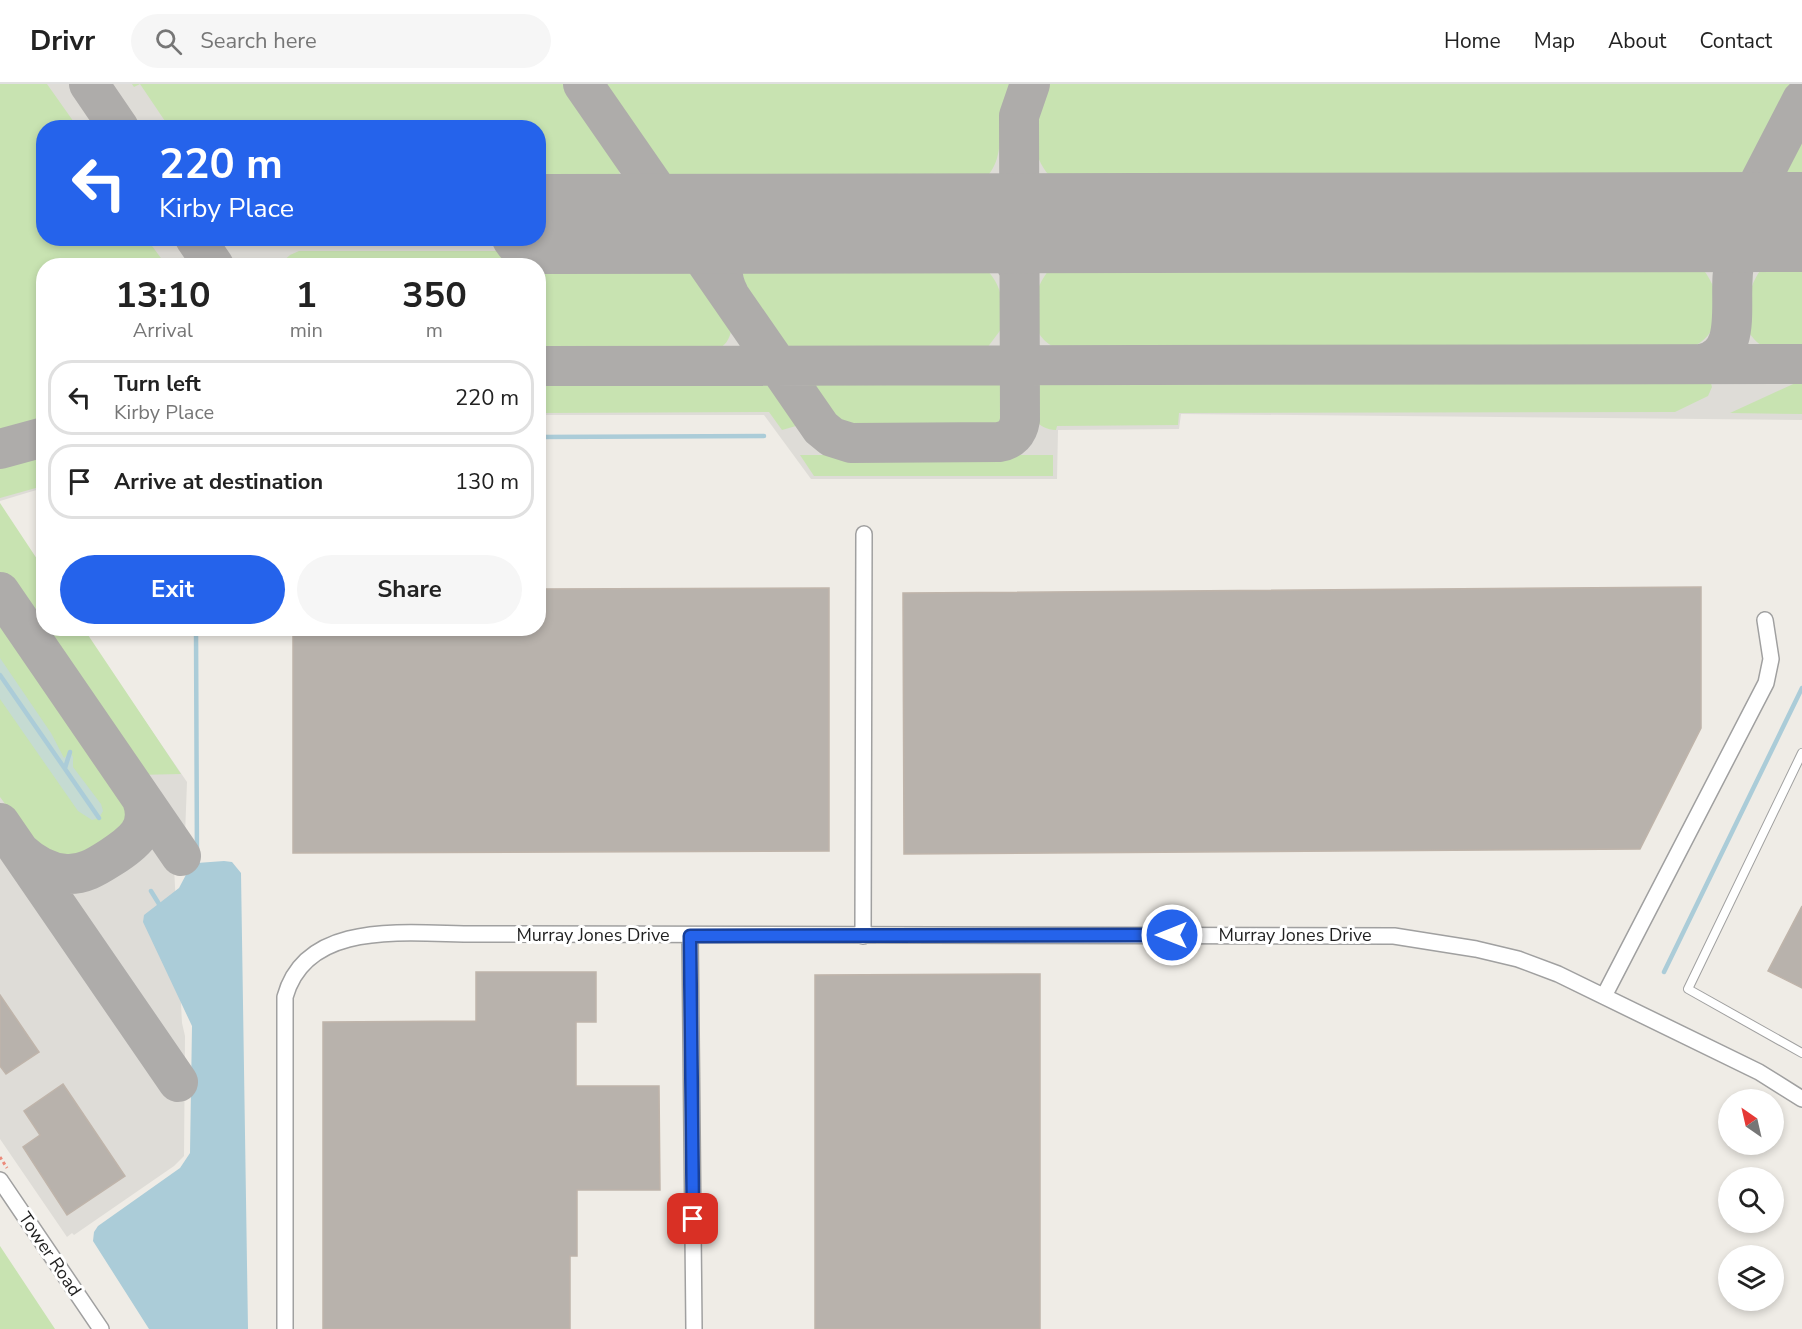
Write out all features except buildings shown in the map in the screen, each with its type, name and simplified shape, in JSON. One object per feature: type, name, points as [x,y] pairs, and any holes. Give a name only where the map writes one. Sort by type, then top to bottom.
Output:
[{"type":"street","points":[[863,936],[864,534]]},
{"type":"street","points":[[1604,996],[1766,683],[1771,659],[1766,620]]},
{"type":"street","name":"Murray Jones Drive","points":[[285,1329],[284,1013],[288,988],[302,965],[332,942],[369,935],[1289,934],[1394,936],[1434,941],[1518,959],[1558,974],[1759,1072],[1802,1099]]},
{"type":"street","points":[[690,936],[694,1329]]},
{"type":"street","name":"Tower Road","points":[[0,1180],[101,1329]]},
{"type":"lane","points":[[1802,753],[1688,989],[1802,1053]]},
{"type":"shaded area","points":[[0,84],[1802,84],[1802,420],[1181,414],[1179,429],[1058,430],[1057,479],[811,479],[764,415],[546,415],[546,258],[36,258],[36,490],[0,501]]},
{"type":"shaded area","points":[[0,507],[36,606],[36,636],[87,636],[187,782],[184,862],[174,867],[182,1023],[185,1036],[184,1156],[174,1166],[74,1235],[72,1233],[67,1237],[0,1139]]},
{"type":"green space","points":[[0,84],[47,84],[72,120],[36,120],[36,246],[152,246],[161,258],[36,258],[36,422],[0,433]]},
{"type":"green space","points":[[140,84],[567,84],[617,158],[620,175],[614,188],[602,195],[546,197],[546,120],[164,120]]},
{"type":"green space","points":[[603,84],[1012,84],[1005,102],[995,165],[986,178],[971,188],[948,196],[703,195],[681,188],[669,177]]},
{"type":"green space","points":[[1047,84],[1792,84],[1749,165],[1724,189],[1709,195],[1086,195],[1052,179],[1042,166],[1036,152],[1034,136],[1036,119]]},
{"type":"green space","points":[[1802,131],[1802,194],[1787,181],[1785,173],[1789,156]]},
{"type":"green space","points":[[1663,248],[1690,258],[1698,264],[1713,285],[1717,309],[1716,321],[1711,332],[1703,341],[1691,348],[1062,350],[1049,344],[1040,334],[1035,323],[1036,296],[1040,283],[1048,272],[1065,257],[1092,249]]},
{"type":"green space","points":[[1802,248],[1802,349],[1768,348],[1756,341],[1745,325],[1752,285],[1765,265],[1775,257]]},
{"type":"green space","points":[[945,249],[972,259],[992,275],[998,286],[1002,298],[1002,328],[987,348],[794,349],[781,338],[750,297],[743,276],[745,266],[751,258],[763,251]]},
{"type":"green space","points":[[299,251],[662,251],[674,255],[695,270],[732,324],[729,339],[720,348],[710,351],[546,351],[546,258],[287,258]]},
{"type":"green space","points":[[1710,380],[1712,387],[1708,396],[1675,412],[1179,413],[1178,425],[1057,426],[1056,430],[1040,425],[1035,420],[1031,405],[1034,381]]},
{"type":"green space","points":[[1802,380],[1802,414],[1730,413]]},
{"type":"green space","points":[[772,381],[797,414],[796,426],[782,430],[769,412],[546,413],[546,382]]},
{"type":"green space","points":[[807,381],[1003,381],[1009,411],[1001,427],[990,430],[854,431],[839,424],[825,412],[813,396]]},
{"type":"green space","points":[[36,455],[36,488],[0,498],[0,466]]},
{"type":"green space","points":[[800,455],[1053,455],[1053,476],[814,476]]},
{"type":"green space","points":[[0,503],[36,557],[36,629],[0,576]]},
{"type":"green space","points":[[0,609],[127,795],[130,820],[125,837],[88,861],[69,864],[60,862],[35,844],[0,797]]},
{"type":"green space","points":[[41,636],[89,636],[181,774],[136,775]]},
{"type":"green space","points":[[0,658],[51,733],[64,758],[70,752],[73,757],[73,767],[101,804],[103,811],[99,818],[92,820],[78,811],[0,699]]},
{"type":"green space","points":[[0,1246],[55,1329],[0,1329]]},
{"type":"water","points":[[232,862],[241,873],[248,1329],[149,1329],[93,1241],[94,1232],[98,1226],[180,1168],[190,1153],[192,1026],[143,922],[144,915],[179,888],[189,869],[197,863]]},
{"type":"waterway","points":[[546,437],[764,436]]},
{"type":"waterway","points":[[196,636],[197,863]]},
{"type":"waterway","points":[[0,675],[99,818]]},
{"type":"waterway","points":[[1664,972],[1802,688]]},
{"type":"waterway","points":[[65,768],[70,752]]},
{"type":"waterway","points":[[151,891],[159,904]]},
{"type":"taxiway","points":[[89,84],[114,120]]},
{"type":"taxiway","points":[[583,84],[821,428],[832,437],[851,443],[999,442],[1010,438],[1018,429],[1020,420],[1019,116],[1030,84]]},
{"type":"taxiway","points":[[1739,222],[1802,100]]},
{"type":"taxiway","points":[[1621,222],[1672,222],[1705,228],[1718,236],[1728,248],[1733,265]]},
{"type":"taxiway","points":[[729,294],[723,277],[724,258],[731,244],[741,234],[755,227],[770,224],[834,223]]},
{"type":"taxiway","points":[[905,223],[956,223],[989,229],[1003,237],[1012,249],[1017,266]]},
{"type":"taxiway","points":[[1017,266],[1023,249],[1033,237],[1046,229],[1078,223],[1129,223]]},
{"type":"taxiway","points":[[1702,364],[1720,355],[1729,340],[1732,321],[1732,277],[1735,257],[1744,239],[1766,225],[1802,223]]},
{"type":"taxiway","points":[[200,246],[209,258]]},
{"type":"taxiway","points":[[546,366],[1802,364]]},
{"type":"taxiway","points":[[0,449],[36,439]]},
{"type":"taxiway","points":[[0,592],[181,856]]},
{"type":"taxiway","points":[[20,852],[36,864],[53,872],[72,874],[89,870],[118,853],[138,835],[145,819],[142,800]]},
{"type":"taxiway","points":[[0,823],[178,1082]]},
{"type":"runway","points":[[546,224],[1802,222]]},
{"type":"route","points":[[693,1219],[690,936],[1172,935]]}]
